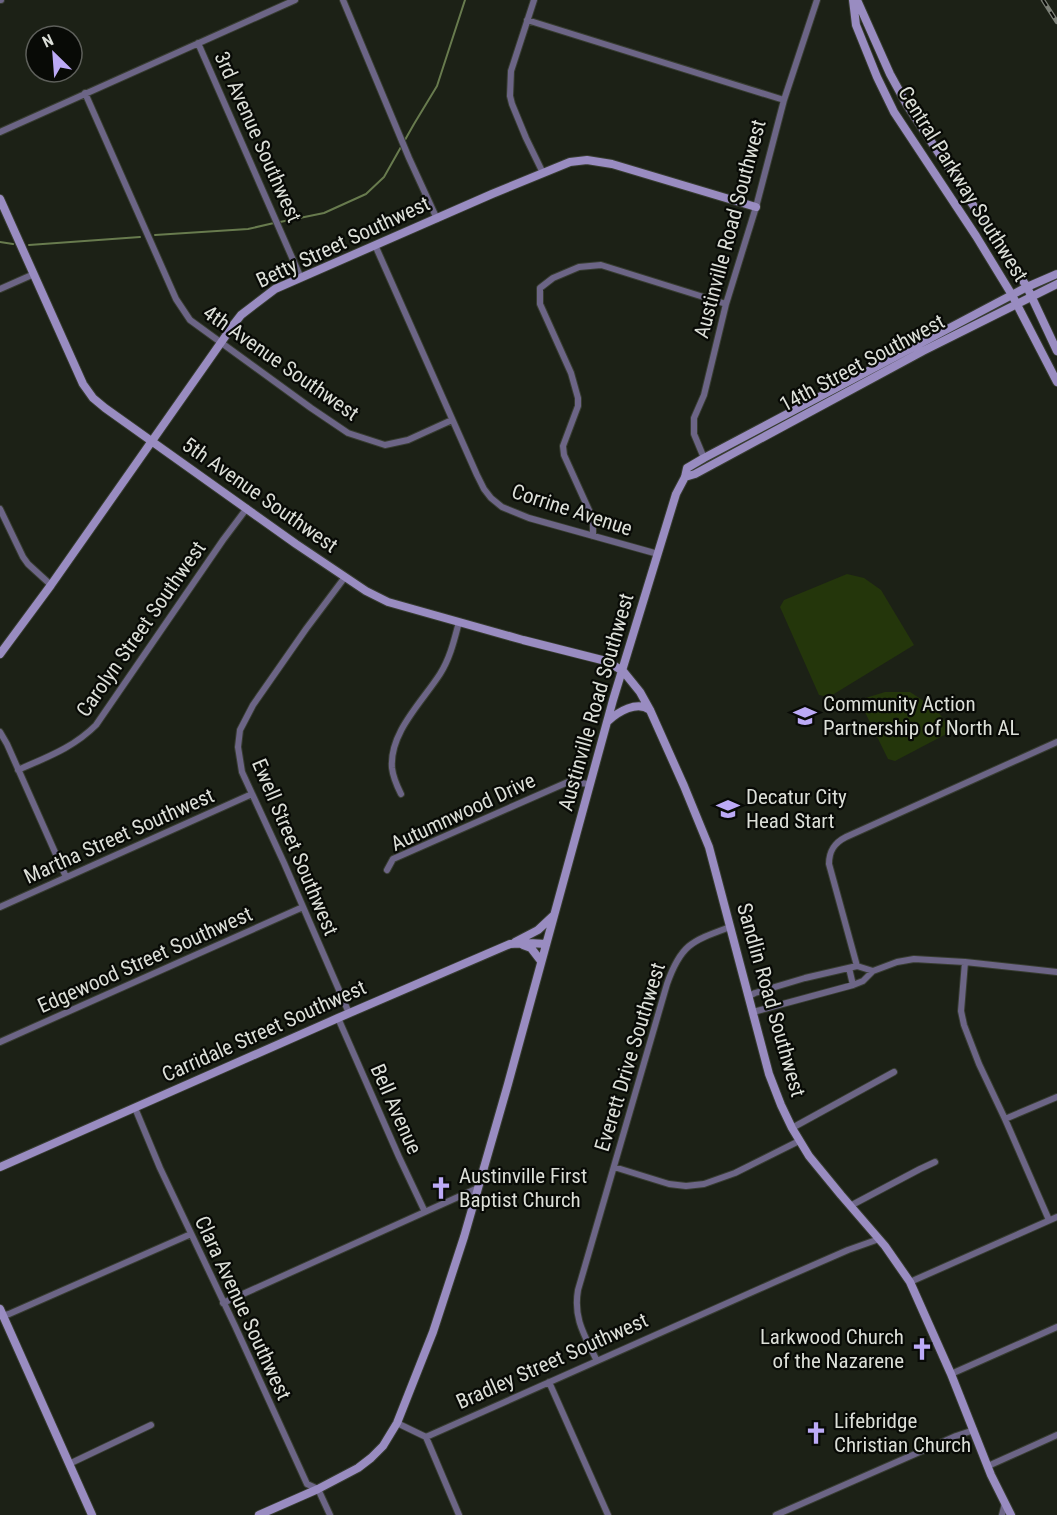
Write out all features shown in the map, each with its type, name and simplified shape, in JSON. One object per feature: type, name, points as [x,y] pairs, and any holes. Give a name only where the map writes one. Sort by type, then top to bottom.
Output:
[{"type":"street","points":[[0,132],[295,0]]},
{"type":"street","points":[[343,0],[437,219]]},
{"type":"street","points":[[534,0],[512,71],[510,96],[526,138],[543,173]]},
{"type":"street","name":"Austinville Road Southwest","points":[[397,1423],[444,1300],[542,961],[590,784],[676,494],[687,468],[704,458],[694,434],[694,418],[704,395],[726,304],[756,207],[784,100],[817,0]]},
{"type":"street","name":"Central Parkway Southwest","points":[[855,0],[907,105],[1027,287],[1057,351]]},
{"type":"street","name":"Central Parkway Southwest","points":[[855,0],[856,25],[894,112],[1015,299],[1057,382]]},
{"type":"street","points":[[527,20],[784,100]]},
{"type":"street","name":"3rd Avenue Southwest","points":[[198,43],[301,278]]},
{"type":"street","name":"4th Avenue Southwest","points":[[85,93],[176,299],[190,320],[348,433],[366,440],[385,445],[408,440],[452,420]]},
{"type":"street","name":"Betty Street Southwest","points":[[0,654],[51,585],[220,342],[241,315],[275,289],[570,162],[588,160],[612,164],[756,207]]},
{"type":"street","name":"5th Avenue Southwest","points":[[0,199],[83,384],[93,398],[105,408],[366,591],[388,602],[606,661],[623,671]]},
{"type":"street","name":"Corrine Avenue","points":[[375,245],[452,420],[490,498],[502,507],[529,518],[658,555]]},
{"type":"street","points":[[592,536],[593,519],[564,454],[563,446],[578,406],[578,398],[571,373],[540,304],[540,288],[553,278],[579,267],[601,265],[726,304]]},
{"type":"street","points":[[0,289],[34,274]]},
{"type":"street","name":"14th Street Southwest","points":[[685,477],[695,474],[923,351],[1015,299],[1027,287],[1057,274]]},
{"type":"street","name":"14th Street Southwest","points":[[704,458],[1015,299],[1031,296],[1057,284]]},
{"type":"street","name":"Carolyn Street Southwest","points":[[18,770],[69,747],[96,725],[247,508]]},
{"type":"street","points":[[0,509],[23,557],[51,585]]},
{"type":"street","name":"Ewell Street Southwest","points":[[345,577],[253,705],[240,730],[238,747],[242,772],[349,1013]]},
{"type":"street","points":[[401,794],[392,770],[395,744],[448,659],[459,622]]},
{"type":"street","name":"Sandlin Road Southwest","points":[[623,671],[640,692],[650,710],[706,839],[769,1074],[781,1105],[800,1142],[819,1169],[879,1239],[910,1282],[1011,1515]]},
{"type":"street","points":[[608,722],[619,713],[633,707],[643,706],[650,710]]},
{"type":"street","points":[[0,732],[66,878]]},
{"type":"street","points":[[857,966],[829,864],[829,855],[833,847],[839,841],[1057,742]]},
{"type":"street","name":"Autumnwood Drive","points":[[387,870],[393,859],[567,782],[590,784]]},
{"type":"street","name":"Martha Street Southwest","points":[[0,907],[252,794]]},
{"type":"street","name":"Edgewood Street Southwest","points":[[0,1042],[303,907]]},
{"type":"street","points":[[510,944],[538,930],[553,915]]},
{"type":"street","name":"Everett Drive Southwest","points":[[597,1361],[579,1324],[576,1298],[657,1018],[676,960],[693,942],[730,927]]},
{"type":"street","points":[[510,944],[531,948],[542,961]]},
{"type":"street","name":"Carridale Street Southwest","points":[[0,1167],[510,944],[546,944]]},
{"type":"street","points":[[753,1012],[853,985],[863,981],[873,971],[897,962],[914,959],[1057,972]]},
{"type":"street","points":[[965,962],[961,1000],[962,1018],[979,1064],[1049,1220]]},
{"type":"street","points":[[749,996],[805,978],[857,966],[873,971]]},
{"type":"street","points":[[849,968],[853,985]]},
{"type":"street","name":"Bell Avenue","points":[[338,1018],[425,1212]]},
{"type":"street","points":[[792,1128],[894,1072]]},
{"type":"street","points":[[1005,1119],[1057,1097]]},
{"type":"street","name":"Clara Avenue Southwest","points":[[135,1108],[307,1484],[318,1489],[330,1515]]},
{"type":"street","points":[[614,1167],[669,1184],[687,1186],[704,1184],[735,1173],[800,1142]]},
{"type":"street","points":[[850,1206],[935,1162]]},
{"type":"street","points":[[223,1303],[477,1188]]},
{"type":"street","points":[[910,1282],[1057,1216]]},
{"type":"street","points":[[1,1313],[9,1314],[191,1234]]},
{"type":"street","name":"Bradley Street Southwest","points":[[426,1437],[777,1281],[879,1239]]},
{"type":"street","points":[[1,1313],[92,1515]]},
{"type":"street","points":[[951,1374],[1057,1327]]},
{"type":"street","points":[[549,1382],[608,1515]]},
{"type":"street","points":[[259,1515],[349,1473],[371,1458],[383,1446],[397,1423],[426,1437],[459,1515]]},
{"type":"street","points":[[69,1464],[151,1425]]},
{"type":"street","points":[[776,1515],[974,1430]]},
{"type":"street","points":[[988,1466],[1057,1435]]},
{"type":"street","points":[[1002,1515],[1005,1503]]},
{"type":"green space","points":[[847,574],[864,578],[881,590],[914,645],[829,697],[819,695],[780,607],[784,600]]},
{"type":"green space","points":[[885,692],[910,692],[936,709],[952,731],[895,761],[888,759],[859,700]]},
{"type":"waterway","points":[[280,222],[324,213],[366,194],[384,177],[437,86],[465,0]]},
{"type":"waterway","points":[[155,235],[248,229],[274,223]]},
{"type":"waterway","points":[[29,245],[140,237]]},
{"type":"waterway","points":[[0,242],[13,244]]},
{"type":"railway","points":[[1043,0],[1057,22]]},
{"type":"place","name":"Community Action Partnership of North AL","points":[[805,716]]},
{"type":"place","name":"Decatur City Head Start","points":[[728,809]]},
{"type":"place","name":"Austinville First Baptist Church","points":[[441,1188]]},
{"type":"place","name":"Larkwood Church of the Nazarene","points":[[922,1349]]},
{"type":"place","name":"Lifebridge Christian Church","points":[[816,1433]]}]
